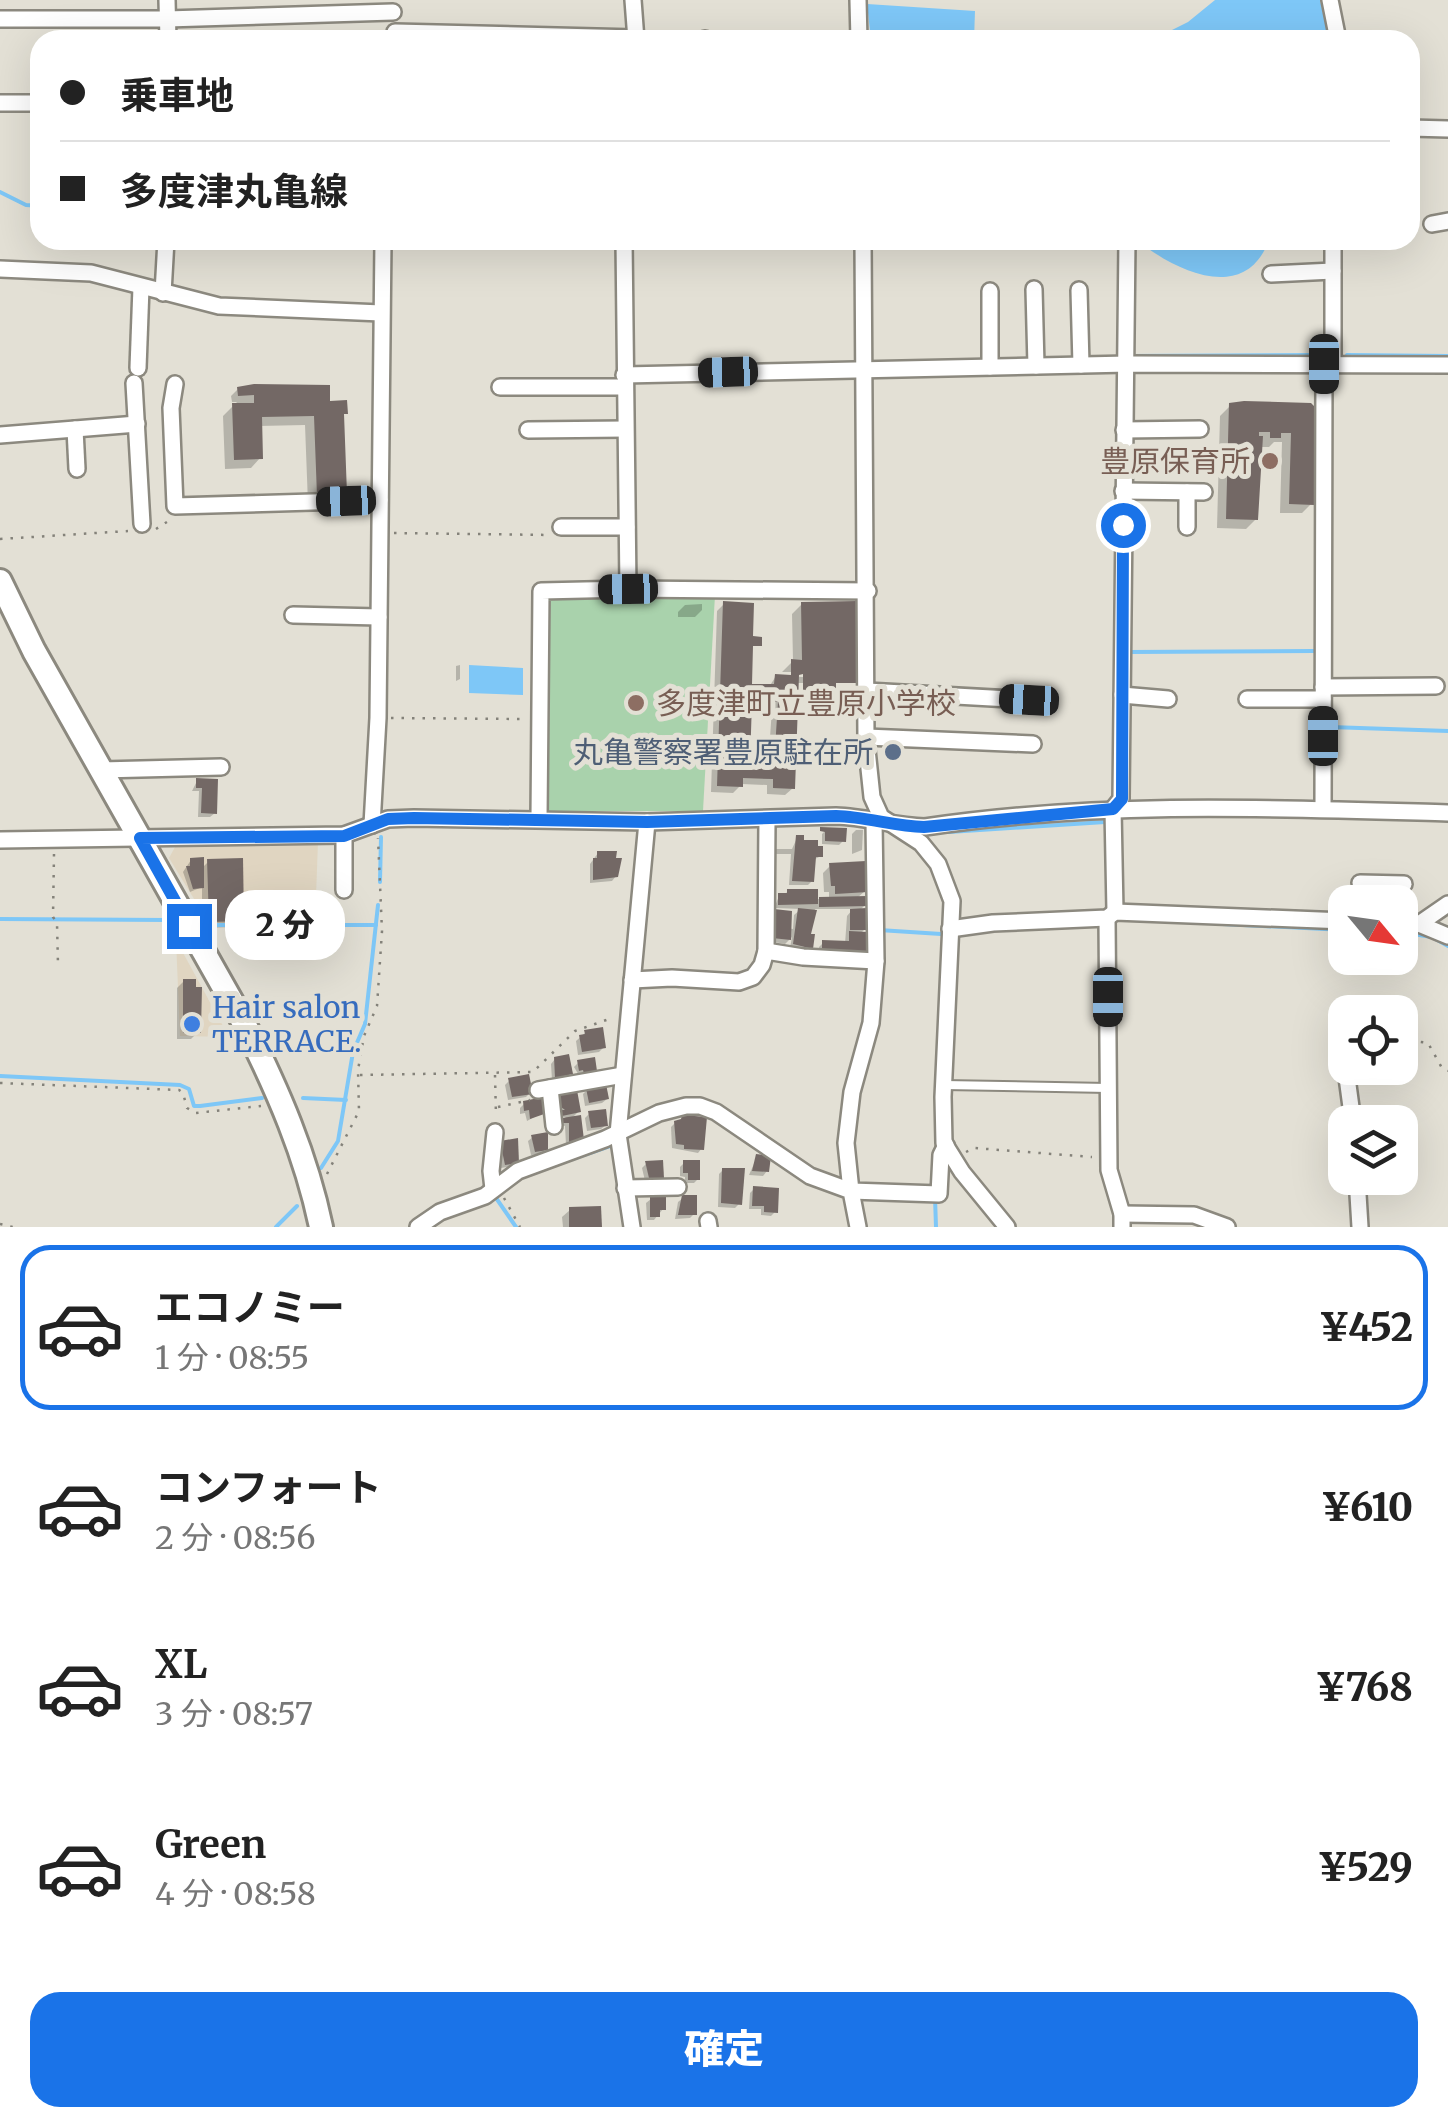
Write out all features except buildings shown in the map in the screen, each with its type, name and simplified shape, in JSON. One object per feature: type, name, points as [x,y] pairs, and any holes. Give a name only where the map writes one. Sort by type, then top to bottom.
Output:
[{"type":"main road","points":[[0,581],[245,1025],[299,1143],[320,1227]]},
{"type":"street","points":[[167,0],[168,30]]},
{"type":"street","points":[[632,0],[635,30]]},
{"type":"street","points":[[858,0],[859,30]]},
{"type":"street","points":[[1330,0],[1336,30]]},
{"type":"street","points":[[0,19],[167,20],[394,6]]},
{"type":"street","points":[[0,103],[30,104]]},
{"type":"street","points":[[1420,128],[1448,129]]},
{"type":"street","points":[[163,294],[165,250]]},
{"type":"street","points":[[375,824],[383,250]]},
{"type":"street","points":[[624,250],[628,589]]},
{"type":"street","points":[[863,250],[866,737],[872,798],[881,817],[921,844],[938,864],[952,902],[944,1085],[948,1150],[1007,1227]]},
{"type":"street","points":[[1128,250],[1128,364],[1124,372],[1127,695],[1122,799],[1113,809],[1108,1170],[1122,1220],[1194,1214],[1227,1227]]},
{"type":"street","points":[[1323,810],[1333,250]]},
{"type":"street","points":[[0,268],[90,273],[219,306],[381,313]]},
{"type":"street","points":[[1272,274],[1333,271]]},
{"type":"street","points":[[141,288],[136,424],[142,524]]},
{"type":"street","points":[[1034,290],[1036,366]]},
{"type":"street","points":[[1079,290],[1080,365]]},
{"type":"street","points":[[990,291],[990,367]]},
{"type":"street","points":[[500,387],[866,369],[1128,364],[1448,365]]},
{"type":"street","points":[[175,384],[171,408],[175,506],[380,500]]},
{"type":"street","points":[[0,435],[136,424]]},
{"type":"street","points":[[528,430],[625,428]]},
{"type":"street","points":[[76,429],[77,469]]},
{"type":"street","points":[[1124,430],[1200,429]]},
{"type":"street","points":[[1128,492],[1195,492],[1187,526]]},
{"type":"street","points":[[561,527],[627,527]]},
{"type":"street","points":[[539,818],[540,592],[868,591]]},
{"type":"street","points":[[293,615],[379,617]]},
{"type":"street","points":[[1247,699],[1327,690],[1436,686]]},
{"type":"street","points":[[867,691],[1029,700]]},
{"type":"street","points":[[1127,695],[1168,699]]},
{"type":"street","points":[[866,737],[1032,744]]},
{"type":"street","points":[[101,770],[221,767]]},
{"type":"street","points":[[0,840],[344,836],[375,824],[414,818],[647,822],[836,816],[924,827],[1113,809],[1196,806],[1448,813]]},
{"type":"street","points":[[632,980],[739,982],[753,978],[766,951],[767,819]]},
{"type":"street","points":[[858,1227],[846,1143],[852,1092],[871,1024],[876,961],[874,820]]},
{"type":"street","points":[[632,1227],[618,1134],[647,822]]},
{"type":"street","points":[[344,836],[344,890]]},
{"type":"street","points":[[1360,883],[1396,885]]},
{"type":"street","points":[[1419,924],[1448,904]]},
{"type":"street","points":[[950,929],[1111,915],[1328,921]]},
{"type":"street","points":[[1419,924],[1448,936]]},
{"type":"street","points":[[766,951],[876,961]]},
{"type":"street","points":[[563,1154],[550,1126],[546,1091],[622,1075]]},
{"type":"street","points":[[418,1227],[440,1212],[485,1196],[518,1171],[618,1134],[659,1114],[700,1106],[729,1120],[810,1176],[851,1192],[939,1194],[940,1155],[948,1150]]},
{"type":"street","points":[[494,1132],[491,1171],[495,1188]]},
{"type":"street","points":[[625,1188],[678,1187]]},
{"type":"street","points":[[1358,1195],[1360,1227]]},
{"type":"lane","points":[[944,1085],[1108,1088]]},
{"type":"path","points":[[0,539],[160,528],[170,520],[175,506]]},
{"type":"path","points":[[380,533],[523,537],[560,535],[561,527]]},
{"type":"path","points":[[378,718],[540,719]]},
{"type":"path","points":[[314,1196],[359,1111],[358,1073],[364,1036],[377,1006],[382,932],[375,824]]},
{"type":"path","points":[[55,838],[53,917],[58,923],[58,965]]},
{"type":"path","points":[[358,1073],[532,1072],[575,1031],[628,1016]]},
{"type":"path","points":[[1418,1041],[1428,1042],[1442,1068],[1448,1071]]},
{"type":"path","points":[[494,1132],[495,1075]]},
{"type":"path","points":[[0,1083],[179,1090],[184,1093],[187,1108],[196,1113],[282,1100]]},
{"type":"path","points":[[496,1107],[546,1091]]},
{"type":"path","points":[[948,1150],[974,1148],[1108,1158]]},
{"type":"path","points":[[495,1188],[520,1227]]},
{"type":"path","points":[[0,1224],[13,1227]]},
{"type":"shaded area","points":[[318,842],[315,924],[210,925],[169,858],[175,847]]},
{"type":"shaded area","points":[[176,940],[229,1037],[180,1036]]},
{"type":"green space","points":[[715,595],[703,811],[544,808],[547,597]]},
{"type":"water","points":[[1215,0],[1320,0],[1327,30],[1172,30]]},
{"type":"water","points":[[867,4],[975,11],[974,30],[870,30]]},
{"type":"water","points":[[1150,250],[1264,250],[1244,272],[1227,277],[1189,271]]},
{"type":"water","points":[[469,665],[523,668],[523,695],[469,693]]},
{"type":"waterway","points":[[0,192],[30,205]]},
{"type":"waterway","points":[[1130,356],[1324,355]]},
{"type":"waterway","points":[[1347,355],[1448,356]]},
{"type":"waterway","points":[[1129,652],[1314,651]]},
{"type":"waterway","points":[[1330,727],[1448,731]]},
{"type":"waterway","points":[[949,832],[1105,822]]},
{"type":"waterway","points":[[380,882],[381,837]]},
{"type":"waterway","points":[[321,1168],[338,1141],[353,1052],[365,1024],[378,905]]},
{"type":"waterway","points":[[0,919],[168,920]]},
{"type":"waterway","points":[[1223,924],[1328,929]]},
{"type":"waterway","points":[[210,925],[376,925]]},
{"type":"waterway","points":[[879,930],[941,934]]},
{"type":"waterway","points":[[1418,935],[1448,946]]},
{"type":"waterway","points":[[0,1076],[180,1085],[189,1089],[194,1106],[262,1098]]},
{"type":"waterway","points":[[303,1098],[346,1100]]},
{"type":"waterway","points":[[543,1169],[610,1146]]},
{"type":"waterway","points":[[494,1195],[516,1227]]},
{"type":"waterway","points":[[935,1197],[936,1227]]},
{"type":"waterway","points":[[276,1227],[297,1206]]},
{"type":"place","name":"豊原保育所","points":[[1270,461]]},
{"type":"place","name":"多度津町立豊原小学校","points":[[636,703]]},
{"type":"place","name":"丸亀警察署豊原駐在所","points":[[893,752]]},
{"type":"place","name":"Hair salon TERRACE.","points":[[192,1024]]},
{"type":"route","points":[[189,926],[140,838],[344,836],[388,819],[414,818],[647,822],[836,816],[924,827],[1113,809],[1122,799],[1123,525]]}]
